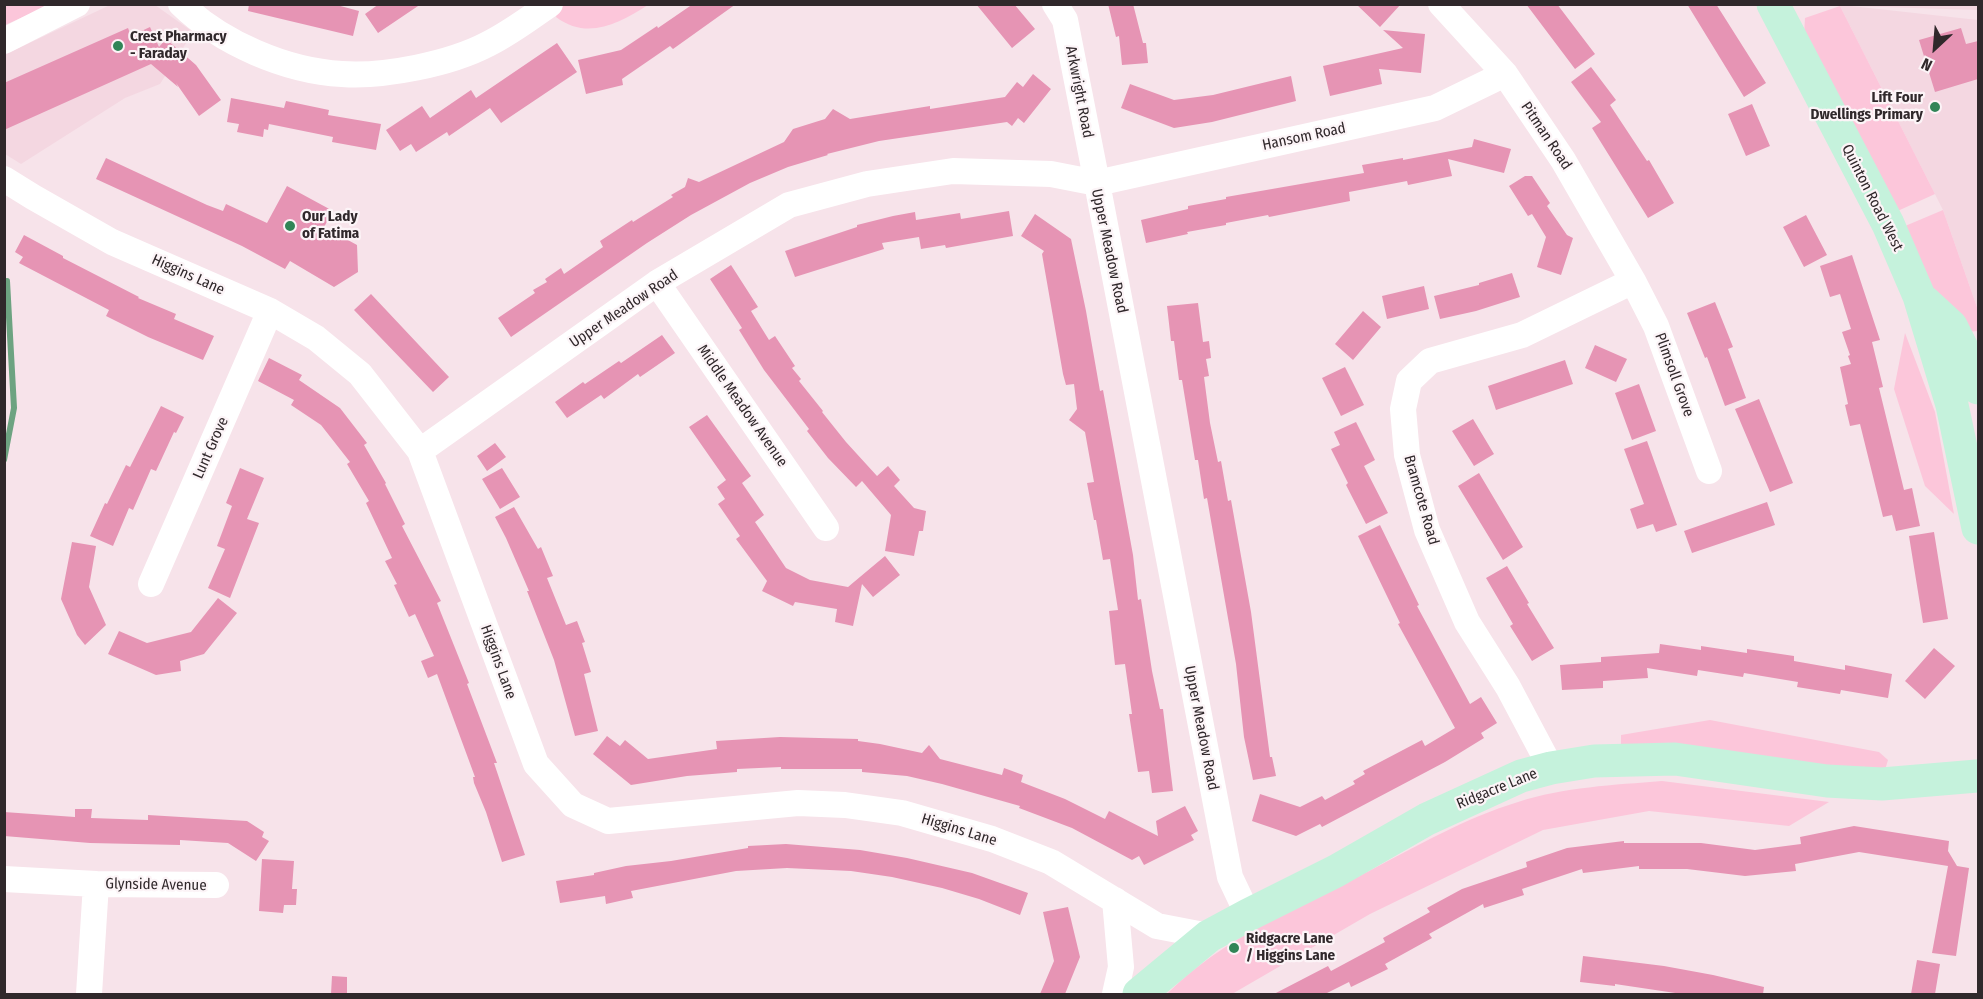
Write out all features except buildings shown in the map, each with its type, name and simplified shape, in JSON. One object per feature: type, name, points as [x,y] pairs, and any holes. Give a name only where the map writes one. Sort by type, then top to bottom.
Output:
[{"type":"street","points":[[4,41],[77,4]]},
{"type":"street","points":[[181,4],[229,40],[284,64],[342,74],[398,71],[440,63],[488,45],[550,4]]},
{"type":"street","name":"Arkwright Road","points":[[1055,4],[1065,20],[1097,183]]},
{"type":"street","name":"Pitman Road","points":[[1440,4],[1505,74],[1563,160],[1633,281]]},
{"type":"street","name":"Quinton Road West","points":[[1781,7],[1888,224],[1919,296],[1952,405],[1978,528]]},
{"type":"street","name":"Hansom Road","points":[[1097,183],[1435,108],[1505,74]]},
{"type":"street","name":"Upper Meadow Road","points":[[420,451],[657,283],[789,205],[867,184],[953,171],[1051,174],[1097,183],[1230,877],[1248,915]]},
{"type":"street","name":"Higgins Lane","points":[[4,178],[112,242],[270,311],[316,338],[360,375],[420,451],[536,764],[573,805],[608,821],[798,803],[845,805],[902,813],[992,839],[1051,862],[1157,926],[1209,936]]},
{"type":"street","name":"Plimsoll Grove","points":[[1633,281],[1656,326],[1709,471]]},
{"type":"street","name":"Bramcote Road","points":[[1551,768],[1508,687],[1467,622],[1427,530],[1407,455],[1402,410],[1409,381],[1430,362],[1522,335],[1633,281]]},
{"type":"street","name":"Middle Meadow Avenue","points":[[657,283],[826,528]]},
{"type":"street","name":"Quinton Road West","points":[[1919,296],[1951,326],[1976,376],[1978,388]]},
{"type":"street","name":"Lunt Grove","points":[[151,584],[270,311]]},
{"type":"street","name":"Ridgacre Lane","points":[[1139,994],[1209,936],[1336,871],[1427,819],[1521,776],[1594,761],[1675,759],[1827,781],[1882,784],[1978,770]]},
{"type":"street","name":"Glynside Avenue","points":[[4,879],[96,884],[216,885]]},
{"type":"street","name":"Glynside Avenue","points":[[89,994],[96,884]]},
{"type":"street","points":[[1114,994],[1121,967],[1115,900]]},
{"type":"shaded area","points":[[5,4],[50,5],[5,25]]},
{"type":"shaded area","name":"Lift Four Dwellings Primary","points":[[1841,4],[1978,5],[1978,10],[1851,6],[1978,20],[1978,310],[1943,210]]},
{"type":"shaded area","points":[[110,5],[155,5],[193,32],[160,84],[125,98],[21,164],[5,154],[4,55]]},
{"type":"shaded area","points":[[559,5],[648,5],[615,23],[603,27],[580,28],[556,17]]},
{"type":"shaded area","points":[[1840,6],[1935,194],[1891,214],[1804,35],[1805,18]]},
{"type":"shaded area","points":[[1943,210],[1978,310],[1978,331],[1966,332],[1924,286],[1898,229]]},
{"type":"shaded area","points":[[1905,333],[1935,412],[1954,514],[1925,486],[1894,389]]},
{"type":"shaded area","points":[[1710,720],[1879,752],[1888,760],[1885,770],[1621,749],[1621,735]]},
{"type":"shaded area","points":[[1662,781],[1829,802],[1789,826],[1649,811],[1543,830],[1370,914],[1232,994],[1167,994],[1212,956],[1262,925],[1479,816],[1553,793],[1589,787]]},
{"type":"waterway","points":[[4,460],[14,408],[7,281]]},
{"type":"place","name":"Crest Pharmacy - Faraday","points":[[118,46]]},
{"type":"place","name":"Lift Four Dwellings Primary","points":[[1935,107]]},
{"type":"place","name":"Our Lady of Fatima","points":[[290,226]]},
{"type":"place","name":"Ridgacre Lane / Higgins Lane","points":[[1234,948]]}]
